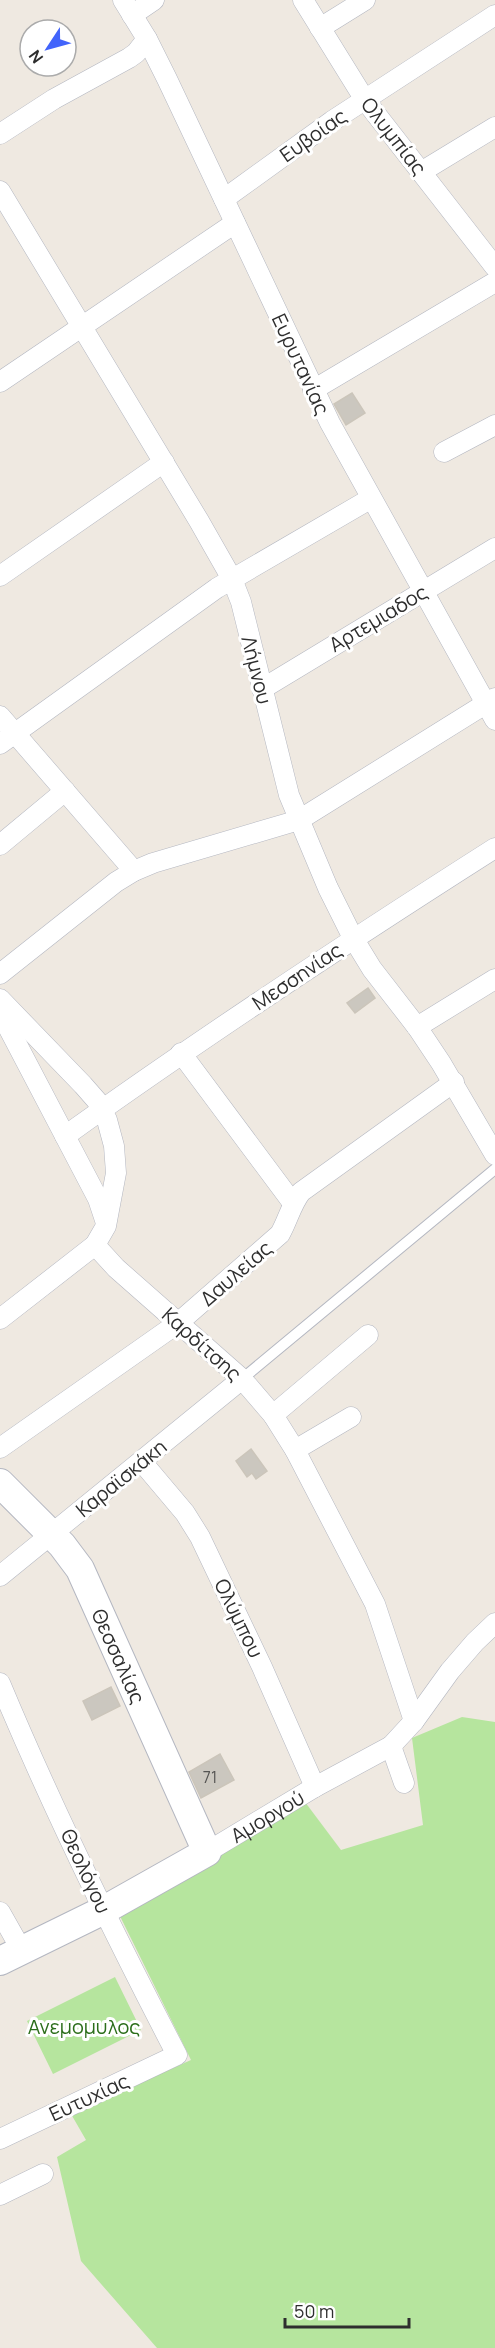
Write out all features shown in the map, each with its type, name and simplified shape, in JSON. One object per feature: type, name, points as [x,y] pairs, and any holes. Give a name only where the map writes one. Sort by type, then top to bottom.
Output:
[{"type":"street","points":[[127,7],[154,0]]},
{"type":"street","name":"Ολυμπίας","points":[[303,0],[365,100],[495,267]]},
{"type":"street","points":[[320,28],[365,0]]},
{"type":"street","name":"Ευρυτανίας","points":[[127,7],[147,39],[313,390],[422,592],[492,707]]},
{"type":"street","name":"Ευβοίας","points":[[224,199],[332,121],[495,15]]},
{"type":"street","points":[[0,134],[54,99],[129,58],[147,39]]},
{"type":"street","points":[[422,172],[495,127]]},
{"type":"street","name":"Λήμνου","points":[[0,191],[232,579],[241,602],[290,795],[328,888],[353,938],[372,969],[417,1027],[454,1082],[495,1155]]},
{"type":"street","points":[[0,382],[235,224]]},
{"type":"street","points":[[313,390],[495,282]]},
{"type":"street","points":[[444,452],[495,425]]},
{"type":"street","points":[[0,576],[164,462]]},
{"type":"street","points":[[7,738],[232,579],[370,499]]},
{"type":"street","name":"Αρτεμιαδος","points":[[262,689],[495,548]]},
{"type":"street","points":[[0,974],[116,882],[134,871],[153,863],[299,820],[492,707]]},
{"type":"street","points":[[0,716],[7,738],[65,791],[134,871]]},
{"type":"street","points":[[0,845],[65,791]]},
{"type":"street","name":"Μεσσηνίας","points":[[65,1136],[181,1053],[353,938],[495,848]]},
{"type":"street","points":[[417,1027],[495,979]]},
{"type":"street","points":[[0,999],[49,1048],[102,1109],[112,1136],[116,1166],[113,1196],[106,1226],[95,1245],[0,1319]]},
{"type":"street","points":[[0,1012],[98,1199],[106,1226]]},
{"type":"street","points":[[181,1053],[292,1202]]},
{"type":"street","name":"Δαυλείας","points":[[0,1448],[178,1323],[280,1234],[289,1218],[292,1202],[314,1182],[454,1082]]},
{"type":"street","name":"Καρδίτσης","points":[[95,1245],[116,1268],[242,1379],[273,1415],[296,1450],[375,1604],[414,1721]]},
{"type":"street","points":[[273,1415],[368,1335]]},
{"type":"street","name":"Καραϊσκάκη","points":[[0,1576],[242,1379]]},
{"type":"street","points":[[296,1450],[351,1417]]},
{"type":"street","name":"Ολύμπου","points":[[142,1462],[185,1513],[200,1537],[262,1667],[315,1787]]},
{"type":"street","name":"Θεσσαλίας","points":[[0,1483],[62,1545],[80,1569],[207,1852]]},
{"type":"street","name":"Αμοργού","points":[[11,1956],[104,1910],[315,1787],[391,1746],[414,1721],[450,1671],[495,1623]]},
{"type":"street","name":"Θεολόγου","points":[[0,1683],[21,1734],[104,1910],[177,2055]]},
{"type":"street","points":[[391,1746],[404,1783]]},
{"type":"street","points":[[0,1912],[11,1956]]},
{"type":"street","name":"Ευτυχίας","points":[[0,2139],[177,2055]]},
{"type":"street","points":[[0,2195],[43,2174]]},
{"type":"lane","points":[[242,1379],[495,1169]]},
{"type":"green space","points":[[462,1717],[495,1722],[495,2348],[157,2348],[81,2261],[57,2157],[86,2140],[71,2114],[191,2060],[115,1906],[305,1802],[341,1850],[423,1825],[412,1738]]},
{"type":"green space","name":"Ανεμομυλος","points":[[115,1977],[141,2030],[53,2074],[27,2021]]},
{"type":"building","points":[[352,393],[365,413],[346,425],[334,404]]},
{"type":"building","points":[[368,988],[375,998],[355,1013],[347,1003]]},
{"type":"building","points":[[251,1449],[267,1471],[256,1479],[252,1473],[247,1477],[236,1461]]},
{"type":"building","points":[[111,1687],[120,1706],[92,1720],[83,1701]]},
{"type":"building","points":[[220,1754],[234,1780],[201,1798],[189,1772]]}]
